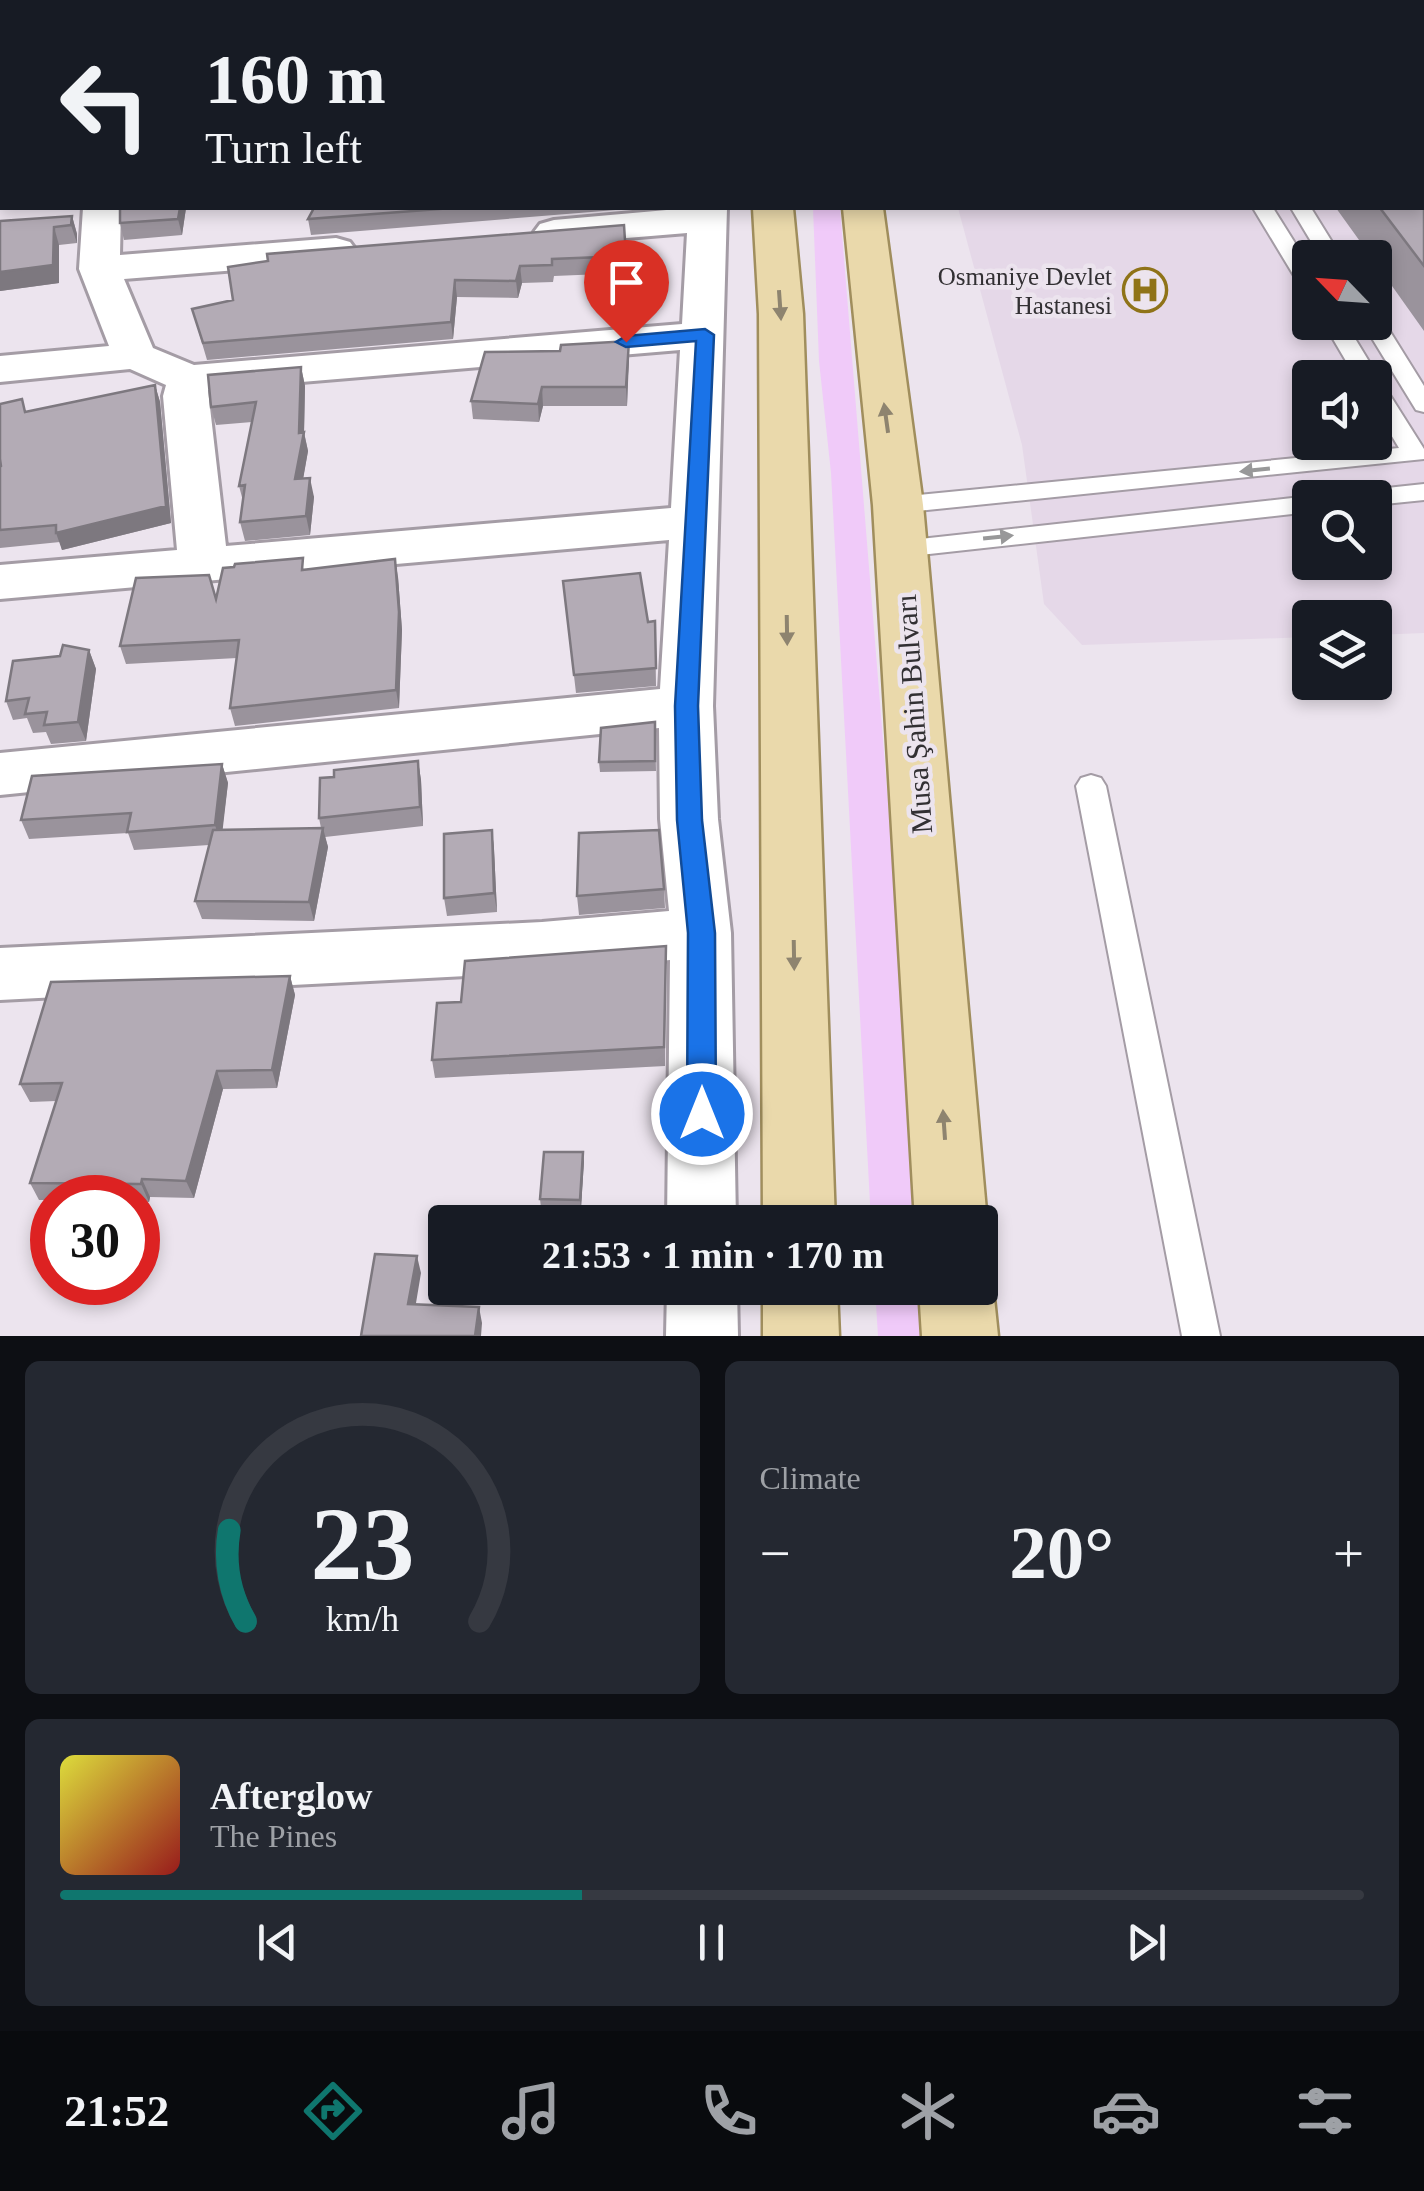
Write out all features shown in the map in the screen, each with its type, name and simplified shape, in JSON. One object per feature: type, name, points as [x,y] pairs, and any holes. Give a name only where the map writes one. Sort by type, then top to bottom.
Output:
[{"type":"main road","points":[[772,210],[781,314],[799,1205]]},
{"type":"main road","name":"Musa Şahin Bulvarı","points":[[863,210],[872,315],[900,527],[950,1205]]},
{"type":"main road","points":[[800,1305],[801,1336]]},
{"type":"main road","points":[[957,1305],[960,1336]]},
{"type":"street","points":[[512,235],[709,213],[686,706],[690,820],[702,933],[702,1205]]},
{"type":"street","points":[[91,214],[99,269],[135,356]]},
{"type":"street","points":[[99,269],[374,246]]},
{"type":"street","points":[[0,370],[135,356],[189,378],[705,335]]},
{"type":"street","points":[[189,378],[185,396],[203,564]]},
{"type":"street","points":[[0,582],[695,522]]},
{"type":"street","points":[[0,774],[686,706]]},
{"type":"street","points":[[0,974],[542,947],[702,933]]},
{"type":"street","points":[[702,1305],[702,1336]]},
{"type":"lane","points":[[1264,210],[1292,255]]},
{"type":"lane","points":[[1302,210],[1321,240]]},
{"type":"lane","points":[[1384,340],[1424,405]]},
{"type":"lane","points":[[1392,417],[1415,454],[1392,457]]},
{"type":"lane","points":[[900,527],[1373,460]]},
{"type":"lane","points":[[1392,495],[1424,492]]},
{"type":"lane","points":[[900,527],[1292,505]]},
{"type":"lane","points":[[1091,786],[1201,1336]]},
{"type":"shaded area","points":[[813,210],[840,210],[921,1205],[870,1205],[831,473],[819,361]]},
{"type":"shaded area","name":"Osmaniye Devlet Hastanesi","points":[[959,210],[1424,210],[1424,633],[1392,634],[1392,600],[1292,600],[1292,638],[1082,645],[1044,604],[1022,445]]},
{"type":"shaded area","points":[[876,1305],[928,1305],[931,1336],[878,1336]]},
{"type":"building","points":[[120,210],[180,210],[178,219],[120,223]]},
{"type":"building","points":[[313,210],[426,210],[308,219]]},
{"type":"building","points":[[1382,210],[1424,210],[1424,266]]},
{"type":"building","points":[[72,216],[71,225],[54,227],[53,265],[0,272],[0,221]]},
{"type":"building","points":[[624,225],[626,256],[552,259],[552,265],[520,266],[516,281],[455,280],[451,322],[203,343],[192,309],[233,300],[228,267],[268,261],[267,254]]},
{"type":"building","points":[[629,341],[626,387],[542,387],[538,404],[471,401],[485,352],[560,351],[561,345]]},
{"type":"building","points":[[301,367],[299,433],[304,432],[295,479],[310,478],[306,516],[240,522],[245,485],[239,486],[256,402],[211,407],[208,375]]},
{"type":"building","points":[[155,385],[166,506],[56,533],[56,525],[0,530],[0,404],[22,399],[25,412]]},
{"type":"building","points":[[303,558],[302,570],[395,559],[399,612],[396,690],[230,708],[239,640],[120,646],[136,578],[209,575],[216,599],[223,568]]},
{"type":"building","points":[[640,573],[648,622],[655,621],[656,668],[574,675],[563,581]]},
{"type":"building","points":[[63,645],[89,650],[78,722],[44,725],[47,712],[25,714],[29,698],[6,701],[13,661],[60,656]]},
{"type":"building","points":[[655,722],[655,761],[599,762],[601,728]]},
{"type":"building","points":[[418,761],[420,807],[319,818],[320,778],[334,777],[334,770]]},
{"type":"building","points":[[222,764],[215,825],[127,832],[131,813],[21,820],[32,776]]},
{"type":"building","points":[[323,828],[309,902],[195,901],[213,830]]},
{"type":"building","points":[[492,830],[494,893],[444,898],[444,834]]},
{"type":"building","points":[[659,830],[664,889],[577,896],[579,833]]},
{"type":"building","points":[[666,946],[664,1047],[432,1060],[437,1003],[461,1002],[465,961]]},
{"type":"building","points":[[290,976],[272,1070],[217,1071],[186,1181],[160,1180],[160,1175],[33,1175],[62,1083],[20,1084],[51,982]]},
{"type":"building","points":[[544,1152],[583,1152],[580,1200],[540,1199]]},
{"type":"building","points":[[375,1254],[417,1256],[408,1304],[479,1307],[475,1336],[361,1336]]},
{"type":"place","name":"Osmaniye Devlet Hastanesi","points":[[1145,290]]},
{"type":"route","points":[[626,342],[705,335],[686,706],[690,820],[702,933],[702,1114]]}]
